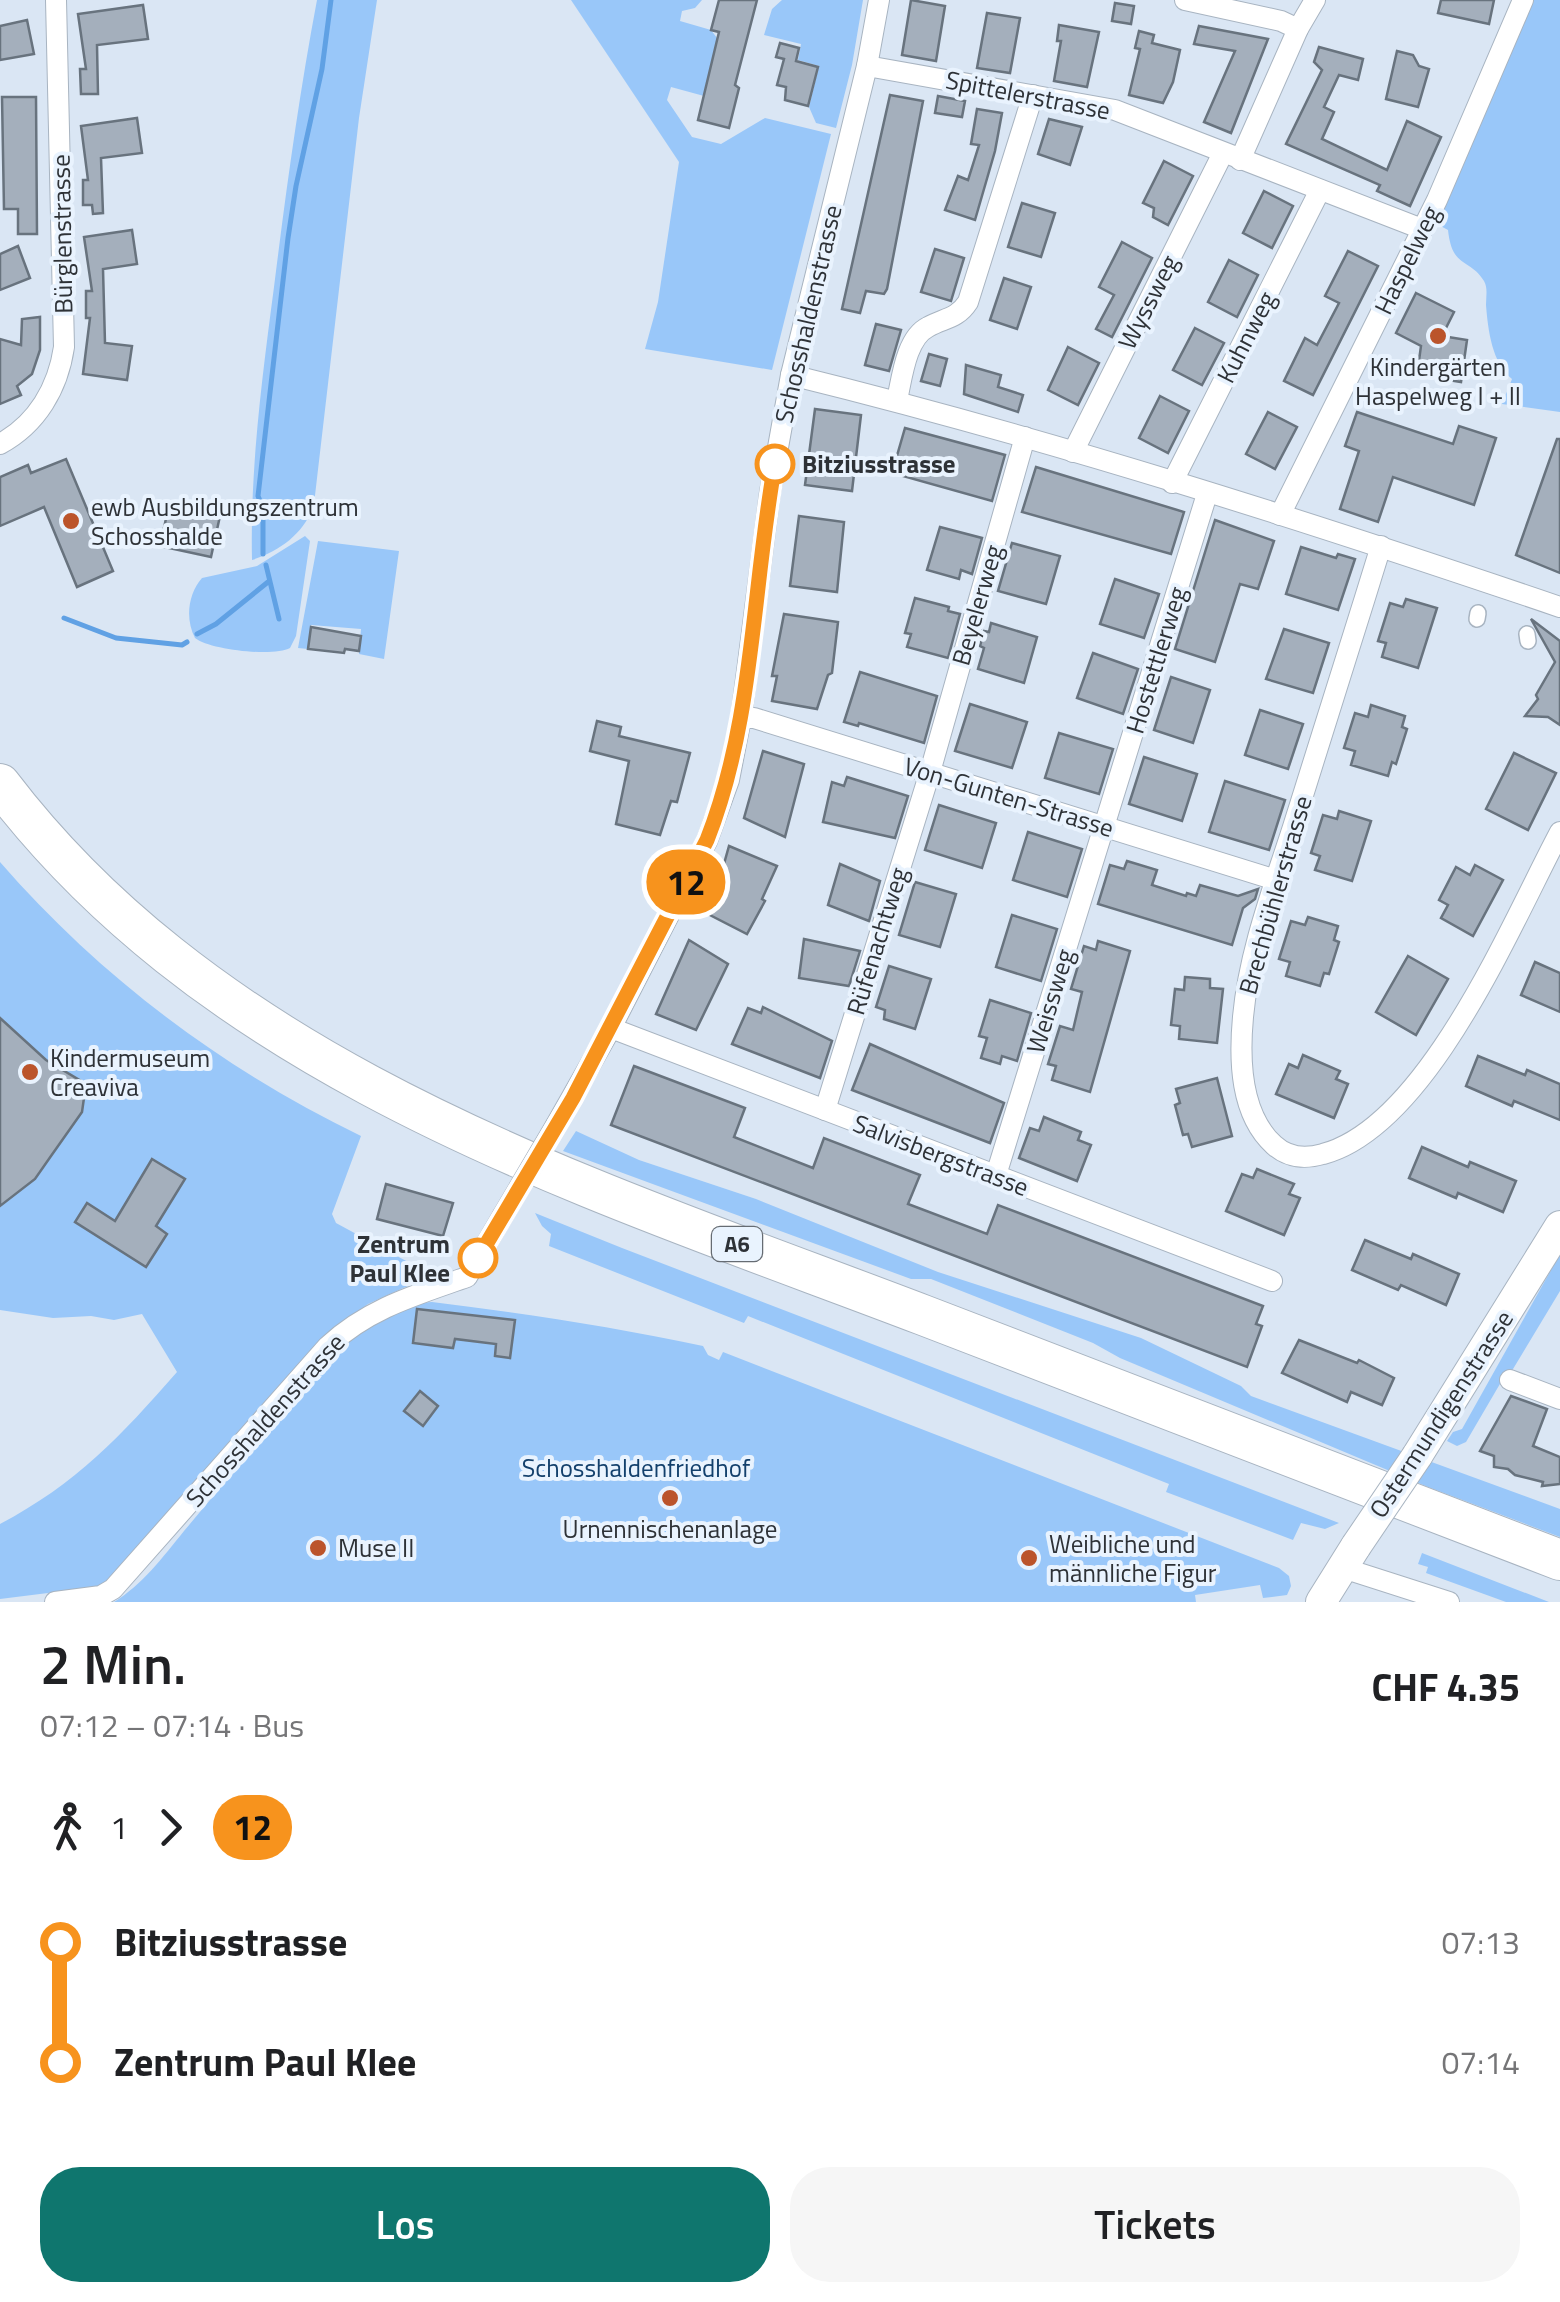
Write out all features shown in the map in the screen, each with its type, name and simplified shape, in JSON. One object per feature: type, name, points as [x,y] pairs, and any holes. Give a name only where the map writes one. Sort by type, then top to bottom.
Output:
[{"type":"highway","name":"A6","points":[[0,784],[69,865],[156,946],[258,1020],[404,1103],[638,1205],[1560,1560]]},
{"type":"highway","name":"A6","points":[[0,827],[79,913],[174,993],[282,1066],[419,1140],[628,1230],[1560,1586]]},
{"type":"main road","name":"Ostermundigenstrasse","points":[[1321,1602],[1560,1226]]},
{"type":"street","name":"Bürglenstrasse","points":[[0,444],[22,429],[43,405],[58,376],[63,354],[56,0]]},
{"type":"street","name":"Schosshaldenstrasse","points":[[55,1602],[110,1592],[328,1346],[354,1324],[381,1308],[467,1277],[611,1028],[707,840],[729,780],[741,718],[770,492],[792,375],[867,66],[879,0]]},
{"type":"street","points":[[1185,0],[1281,21],[1298,29]]},
{"type":"street","points":[[1232,157],[1315,0]]},
{"type":"street","name":"Haspelweg","points":[[1280,515],[1422,229],[1523,0]]},
{"type":"street","name":"Spittelerstrasse","points":[[867,66],[1116,110],[1422,229]]},
{"type":"street","points":[[896,400],[918,334],[956,316],[968,302],[1033,95]]},
{"type":"street","name":"Wyssweg","points":[[1073,452],[1232,157]]},
{"type":"street","name":"Kuhnweg","points":[[1172,483],[1320,190]]},
{"type":"street","points":[[792,375],[896,400],[1073,452],[1381,546],[1560,607]]},
{"type":"street","name":"Beyelerweg","points":[[930,772],[1024,438]]},
{"type":"street","name":"Hostettlerweg","points":[[1104,826],[1207,494]]},
{"type":"street","name":"Brechbühlerstrasse","points":[[1381,546],[1276,880],[1246,994],[1244,1081],[1252,1113],[1266,1138],[1287,1154],[1308,1157],[1332,1152],[1372,1128],[1424,1074],[1471,1000],[1560,832]]},
{"type":"street","name":"Von-Gunten-Strasse","points":[[741,718],[754,718],[1276,880]]},
{"type":"street","name":"Rüfenachtweg","points":[[825,1110],[930,772]]},
{"type":"street","name":"Weissweg","points":[[996,1176],[1104,826]]},
{"type":"street","name":"Salvisbergstrasse","points":[[611,1028],[1272,1281]]},
{"type":"street","points":[[1510,1380],[1560,1399]]},
{"type":"street","points":[[1349,1557],[1449,1602]]},
{"type":"green space","points":[[317,0],[377,0],[359,118],[314,504],[290,540],[252,560],[261,389],[293,143]]},
{"type":"green space","points":[[571,0],[702,0],[695,8],[682,11],[680,21],[711,30],[717,38],[704,96],[671,87],[667,100],[692,137],[721,144],[765,118],[831,134],[772,370],[645,349],[658,302],[679,162]]},
{"type":"green space","points":[[782,0],[863,0],[836,128],[816,123],[809,107],[819,66],[798,60],[801,44],[764,35],[772,9]]},
{"type":"green space","points":[[1534,0],[1560,0],[1560,412],[1502,404],[1512,379],[1492,345],[1485,284],[1479,274],[1457,257],[1448,230],[1435,223]]},
{"type":"green space","points":[[305,536],[310,541],[296,636],[290,648],[242,651],[195,638],[190,607],[202,578],[257,566]]},
{"type":"green space","points":[[318,541],[399,551],[384,659],[359,654],[361,629],[311,625],[308,649],[298,648]]},
{"type":"green space","points":[[0,862],[79,944],[167,1017],[261,1082],[361,1136],[332,1214],[336,1223],[432,1275],[368,1304],[321,1339],[109,1581],[96,1587],[0,1599],[0,1524],[52,1492],[96,1457],[177,1372],[142,1314],[114,1320],[91,1316],[53,1318],[0,1310]]},
{"type":"green space","points":[[576,1131],[639,1160],[756,1199],[938,1272],[1141,1338],[1241,1386],[1251,1396],[1560,1509],[1560,1537],[1428,1487],[1120,1358],[1093,1343],[931,1279],[911,1279],[563,1151]]},
{"type":"green space","points":[[535,1213],[1339,1523],[1325,1529],[1301,1523],[1293,1540],[1166,1492],[1169,1484],[748,1316],[744,1323],[549,1246],[551,1234]]},
{"type":"green space","points":[[1560,1254],[1560,1291],[1510,1374],[1504,1377],[1466,1442],[1457,1446],[1447,1441],[1453,1432],[1462,1429]]},
{"type":"green space","name":"Schosshaldenfriedhof","points":[[432,1302],[670,1339],[703,1346],[708,1355],[719,1360],[723,1352],[1279,1568],[1289,1576],[1291,1586],[1287,1595],[1263,1598],[1260,1585],[1195,1595],[1196,1602],[114,1602],[152,1570],[300,1390],[339,1349],[383,1317],[407,1306]]},
{"type":"green space","points":[[1422,1553],[1549,1602],[1506,1602],[1426,1573],[1428,1567],[1418,1564]]},
{"type":"building","points":[[719,0],[757,0],[735,85],[739,88],[729,128],[698,120],[719,32],[711,30]]},
{"type":"building","points":[[911,0],[945,6],[936,61],[902,55]]},
{"type":"building","points":[[1441,0],[1494,0],[1489,24],[1438,13]]},
{"type":"building","points":[[1115,3],[1134,6],[1131,24],[1112,21]]},
{"type":"building","points":[[143,5],[148,39],[97,45],[98,94],[81,94],[80,69],[86,69],[78,14]]},
{"type":"building","points":[[987,13],[1020,18],[1010,73],[977,68]]},
{"type":"building","points":[[27,20],[34,54],[0,60],[0,26]]},
{"type":"building","points":[[1059,25],[1099,32],[1087,87],[1054,81],[1061,41],[1057,41]]},
{"type":"building","points":[[1199,26],[1268,39],[1231,133],[1204,122],[1235,51],[1194,44]]},
{"type":"building","points":[[1139,31],[1154,35],[1152,43],[1180,50],[1173,82],[1163,103],[1129,95],[1140,49],[1135,48]]},
{"type":"building","points":[[780,43],[799,48],[796,61],[818,67],[808,106],[785,100],[786,87],[777,85],[784,59],[776,57]]},
{"type":"building","points":[[1319,47],[1363,59],[1358,80],[1339,75],[1324,107],[1334,112],[1322,139],[1387,170],[1407,121],[1441,137],[1410,206],[1377,191],[1380,185],[1286,144],[1322,70],[1314,62]]},
{"type":"building","points":[[1397,51],[1413,55],[1419,66],[1429,69],[1418,107],[1386,99]]},
{"type":"building","points":[[890,95],[923,101],[887,289],[884,294],[866,291],[860,313],[842,309]]},
{"type":"building","points":[[938,96],[965,101],[962,117],[935,113]]},
{"type":"building","points":[[2,97],[36,97],[37,234],[18,234],[18,209],[4,209]]},
{"type":"building","points":[[977,109],[1002,113],[975,220],[945,210],[958,176],[968,180],[979,145],[971,144]]},
{"type":"building","points":[[137,118],[142,153],[101,158],[103,213],[93,214],[92,205],[83,205],[83,180],[88,180],[81,126]]},
{"type":"building","points":[[1049,119],[1082,127],[1070,165],[1038,154]]},
{"type":"building","points":[[1164,161],[1193,176],[1168,225],[1153,217],[1154,208],[1143,203]]},
{"type":"building","points":[[1264,191],[1293,206],[1272,248],[1243,233]]},
{"type":"building","points":[[1022,203],[1055,213],[1041,257],[1008,247]]},
{"type":"building","points":[[132,230],[137,264],[103,269],[105,343],[132,346],[127,380],[83,374],[90,318],[86,318],[86,291],[92,291],[84,237]]},
{"type":"building","points":[[1122,242],[1152,258],[1112,337],[1096,329],[1114,295],[1099,287]]},
{"type":"building","points":[[18,246],[30,278],[0,290],[0,254]]},
{"type":"building","points":[[935,249],[964,258],[951,301],[921,292]]},
{"type":"building","points":[[1348,251],[1378,266],[1313,395],[1284,381],[1305,338],[1317,345],[1339,303],[1325,296]]},
{"type":"building","points":[[1229,260],[1258,275],[1237,317],[1208,302]]},
{"type":"building","points":[[1004,278],[1031,287],[1017,329],[990,320]]},
{"type":"building","points":[[1416,293],[1454,312],[1442,336],[1467,340],[1461,382],[1417,375],[1421,346],[1396,333]]},
{"type":"building","points":[[40,317],[40,350],[32,374],[17,386],[21,395],[0,404],[0,339],[21,345],[22,319]]},
{"type":"building","points":[[876,324],[901,330],[889,371],[865,365]]},
{"type":"building","points":[[1195,328],[1224,343],[1202,385],[1173,370]]},
{"type":"building","points":[[1068,347],[1099,363],[1078,405],[1048,390]]},
{"type":"building","points":[[929,354],[947,359],[940,386],[921,381]]},
{"type":"building","points":[[966,365],[1001,375],[998,387],[1023,395],[1018,412],[964,394]]},
{"type":"building","points":[[1160,396],[1189,411],[1168,453],[1139,438]]},
{"type":"building","points":[[815,409],[861,415],[852,491],[805,485]]},
{"type":"building","points":[[1268,412],[1297,427],[1275,469],[1246,454]]},
{"type":"building","points":[[1357,412],[1453,444],[1459,426],[1496,438],[1474,505],[1393,477],[1378,522],[1340,509],[1359,451],[1345,446]]},
{"type":"building","points":[[905,428],[1005,455],[992,501],[892,473]]},
{"type":"building","points":[[1560,439],[1560,573],[1516,555]]},
{"type":"building","name":"ewb Ausbildungszentrum Schosshalde","points":[[66,459],[113,571],[77,587],[44,507],[0,526],[0,477],[28,465],[31,473]]},
{"type":"building","points":[[1036,467],[1184,512],[1171,554],[1022,512]]},
{"type":"building","points":[[169,505],[220,516],[211,557],[160,546]]},
{"type":"building","points":[[799,516],[844,522],[837,592],[790,586]]},
{"type":"building","points":[[1215,520],[1274,541],[1258,589],[1240,584],[1215,662],[1175,649]]},
{"type":"building","points":[[940,527],[982,538],[972,574],[961,570],[959,579],[927,570]]},
{"type":"building","points":[[1012,543],[1060,556],[1046,604],[998,591]]},
{"type":"building","points":[[1301,547],[1336,558],[1338,554],[1355,559],[1338,610],[1286,594]]},
{"type":"building","points":[[1115,579],[1159,594],[1144,638],[1100,624]]},
{"type":"building","points":[[915,598],[960,614],[948,658],[907,647],[911,634],[905,633]]},
{"type":"building","points":[[1406,599],[1437,608],[1418,668],[1382,657],[1386,643],[1378,641],[1390,603],[1403,607]]},
{"type":"building","points":[[784,614],[838,622],[832,673],[817,709],[772,701],[777,676],[772,676]]},
{"type":"building","points":[[1531,619],[1560,641],[1560,725],[1548,717],[1525,716],[1538,699],[1536,695],[1555,662]]},
{"type":"building","points":[[991,623],[1037,637],[1024,683],[978,669],[984,631],[989,632]]},
{"type":"building","points":[[311,627],[361,636],[359,651],[308,649]]},
{"type":"building","points":[[1284,629],[1329,643],[1313,693],[1266,679]]},
{"type":"building","points":[[1093,653],[1138,669],[1123,714],[1077,698]]},
{"type":"building","points":[[860,672],[937,696],[924,743],[844,722]]},
{"type":"building","points":[[1171,677],[1210,690],[1193,743],[1154,730]]},
{"type":"building","points":[[970,704],[1027,722],[1012,768],[955,751]]},
{"type":"building","points":[[1371,705],[1405,716],[1402,727],[1407,729],[1388,776],[1351,765],[1355,751],[1344,748],[1355,713],[1368,717]]},
{"type":"building","points":[[1260,710],[1303,724],[1288,769],[1245,755]]},
{"type":"building","points":[[597,721],[621,727],[619,736],[690,753],[677,802],[671,801],[660,835],[616,824],[629,761],[590,751]]},
{"type":"building","points":[[1059,733],[1113,749],[1099,794],[1045,778]]},
{"type":"building","points":[[763,751],[804,764],[785,837],[744,818]]},
{"type":"building","points":[[1514,753],[1556,773],[1528,830],[1486,809]]},
{"type":"building","points":[[1144,757],[1197,774],[1182,821],[1129,804]]},
{"type":"building","points":[[847,777],[908,796],[895,838],[823,822],[832,782],[844,786]]},
{"type":"building","points":[[1225,781],[1285,800],[1269,850],[1209,832]]},
{"type":"building","points":[[939,805],[996,823],[982,868],[925,850]]},
{"type":"building","points":[[1339,811],[1371,821],[1352,881],[1315,870],[1320,856],[1311,853],[1323,815],[1337,819]]},
{"type":"building","points":[[1028,832],[1082,849],[1067,897],[1013,880]]},
{"type":"building","points":[[729,846],[777,866],[762,899],[765,901],[747,934],[704,912]]},
{"type":"building","points":[[1127,861],[1157,870],[1152,885],[1186,896],[1196,896],[1200,885],[1238,896],[1258,889],[1255,899],[1243,908],[1232,945],[1098,904],[1110,865],[1124,869]]},
{"type":"building","points":[[840,864],[880,881],[869,921],[828,905]]},
{"type":"building","points":[[1475,865],[1503,880],[1473,936],[1441,918],[1448,905],[1439,900],[1456,867],[1470,875]]},
{"type":"building","points":[[915,882],[956,894],[940,947],[899,935]]},
{"type":"building","points":[[1012,915],[1057,929],[1041,981],[996,967]]},
{"type":"building","points":[[1308,917],[1338,926],[1334,940],[1339,942],[1329,974],[1324,973],[1320,986],[1286,976],[1290,962],[1279,959],[1291,921],[1305,925]]},
{"type":"building","points":[[804,939],[860,951],[849,986],[799,978]]},
{"type":"building","points":[[689,940],[728,964],[696,1030],[656,1014]]},
{"type":"building","points":[[1098,941],[1130,951],[1090,1092],[1052,1080],[1056,1066],[1048,1064],[1060,1026],[1073,1030],[1082,992],[1071,989],[1084,946],[1096,950]]},
{"type":"building","points":[[1408,956],[1448,979],[1416,1035],[1376,1012]]},
{"type":"building","points":[[1535,962],[1560,973],[1560,1012],[1521,995]]},
{"type":"building","points":[[889,966],[931,979],[915,1029],[884,1019],[885,1010],[876,1007]]},
{"type":"building","points":[[1185,977],[1210,979],[1210,988],[1223,989],[1217,1043],[1179,1039],[1180,1026],[1171,1025],[1175,989],[1184,990]]},
{"type":"building","points":[[990,1000],[1031,1013],[1017,1061],[1002,1056],[1000,1064],[981,1058],[987,1038],[979,1036]]},
{"type":"building","points":[[763,1007],[832,1041],[820,1078],[732,1044],[748,1008],[761,1013]]},
{"type":"building","points":[[0,1018],[46,1060],[86,1084],[82,1112],[35,1179],[0,1206]]},
{"type":"building","points":[[870,1044],[1004,1103],[990,1143],[852,1090]]},
{"type":"building","points":[[1303,1055],[1340,1071],[1336,1079],[1348,1084],[1334,1118],[1276,1094],[1289,1064],[1298,1068]]},
{"type":"building","points":[[1478,1056],[1560,1084],[1560,1120],[1514,1101],[1512,1106],[1466,1086]]},
{"type":"building","points":[[634,1066],[745,1108],[734,1137],[813,1168],[824,1138],[920,1175],[908,1204],[987,1234],[998,1205],[1263,1306],[1256,1324],[1262,1326],[1247,1367],[611,1125]]},
{"type":"building","points":[[1217,1078],[1232,1136],[1192,1147],[1188,1134],[1183,1135],[1175,1105],[1180,1103],[1176,1089]]},
{"type":"building","points":[[1044,1117],[1081,1132],[1078,1140],[1091,1145],[1077,1181],[1019,1158],[1030,1128],[1039,1131]]},
{"type":"building","points":[[1422,1147],[1468,1167],[1470,1162],[1516,1181],[1503,1212],[1409,1178]]},
{"type":"building","points":[[152,1159],[185,1179],[156,1226],[167,1234],[146,1267],[75,1222],[87,1203],[115,1221]]},
{"type":"building","points":[[1257,1169],[1294,1184],[1289,1194],[1300,1198],[1284,1235],[1226,1211],[1242,1174],[1253,1178]]},
{"type":"building","points":[[386,1184],[453,1203],[443,1236],[377,1219]]},
{"type":"building","points":[[1365,1240],[1411,1259],[1413,1254],[1459,1274],[1446,1305],[1401,1285],[1398,1290],[1352,1270]]},
{"type":"building","points":[[417,1309],[515,1320],[510,1358],[495,1356],[496,1344],[455,1339],[453,1348],[413,1343]]},
{"type":"building","points":[[1299,1340],[1357,1363],[1359,1360],[1394,1378],[1382,1405],[1351,1392],[1347,1402],[1282,1373]]},
{"type":"building","points":[[420,1391],[438,1406],[423,1426],[404,1411]]},
{"type":"building","points":[[1511,1396],[1547,1409],[1533,1446],[1560,1457],[1560,1484],[1542,1486],[1543,1482],[1494,1467],[1494,1456],[1480,1451]]},
{"type":"waterway","points":[[263,554],[263,508],[258,496],[288,238],[322,69],[331,0]]},
{"type":"waterway","points":[[266,565],[279,619]]},
{"type":"waterway","points":[[197,634],[216,624],[268,582]]},
{"type":"waterway","points":[[64,618],[116,638],[182,645],[187,642]]},
{"type":"bus line","name":"12","points":[[478,1258],[592,1064],[719,811],[741,718],[775,464]]},
{"type":"place","name":"Kindergärten Haspelweg I + II","points":[[1438,336]]},
{"type":"place","name":"Bitziusstrasse","points":[[775,464]]},
{"type":"place","name":"ewb Ausbildungszentrum Schosshalde","points":[[71,521]]},
{"type":"place","name":"Kindermuseum Creaviva","points":[[30,1072]]},
{"type":"place","name":"Zentrum Paul Klee","points":[[478,1258]]},
{"type":"place","name":"Urnennischenanlage","points":[[670,1498]]},
{"type":"place","name":"Muse II","points":[[318,1548]]},
{"type":"place","name":"Weibliche und männliche Figur","points":[[1029,1558]]}]
